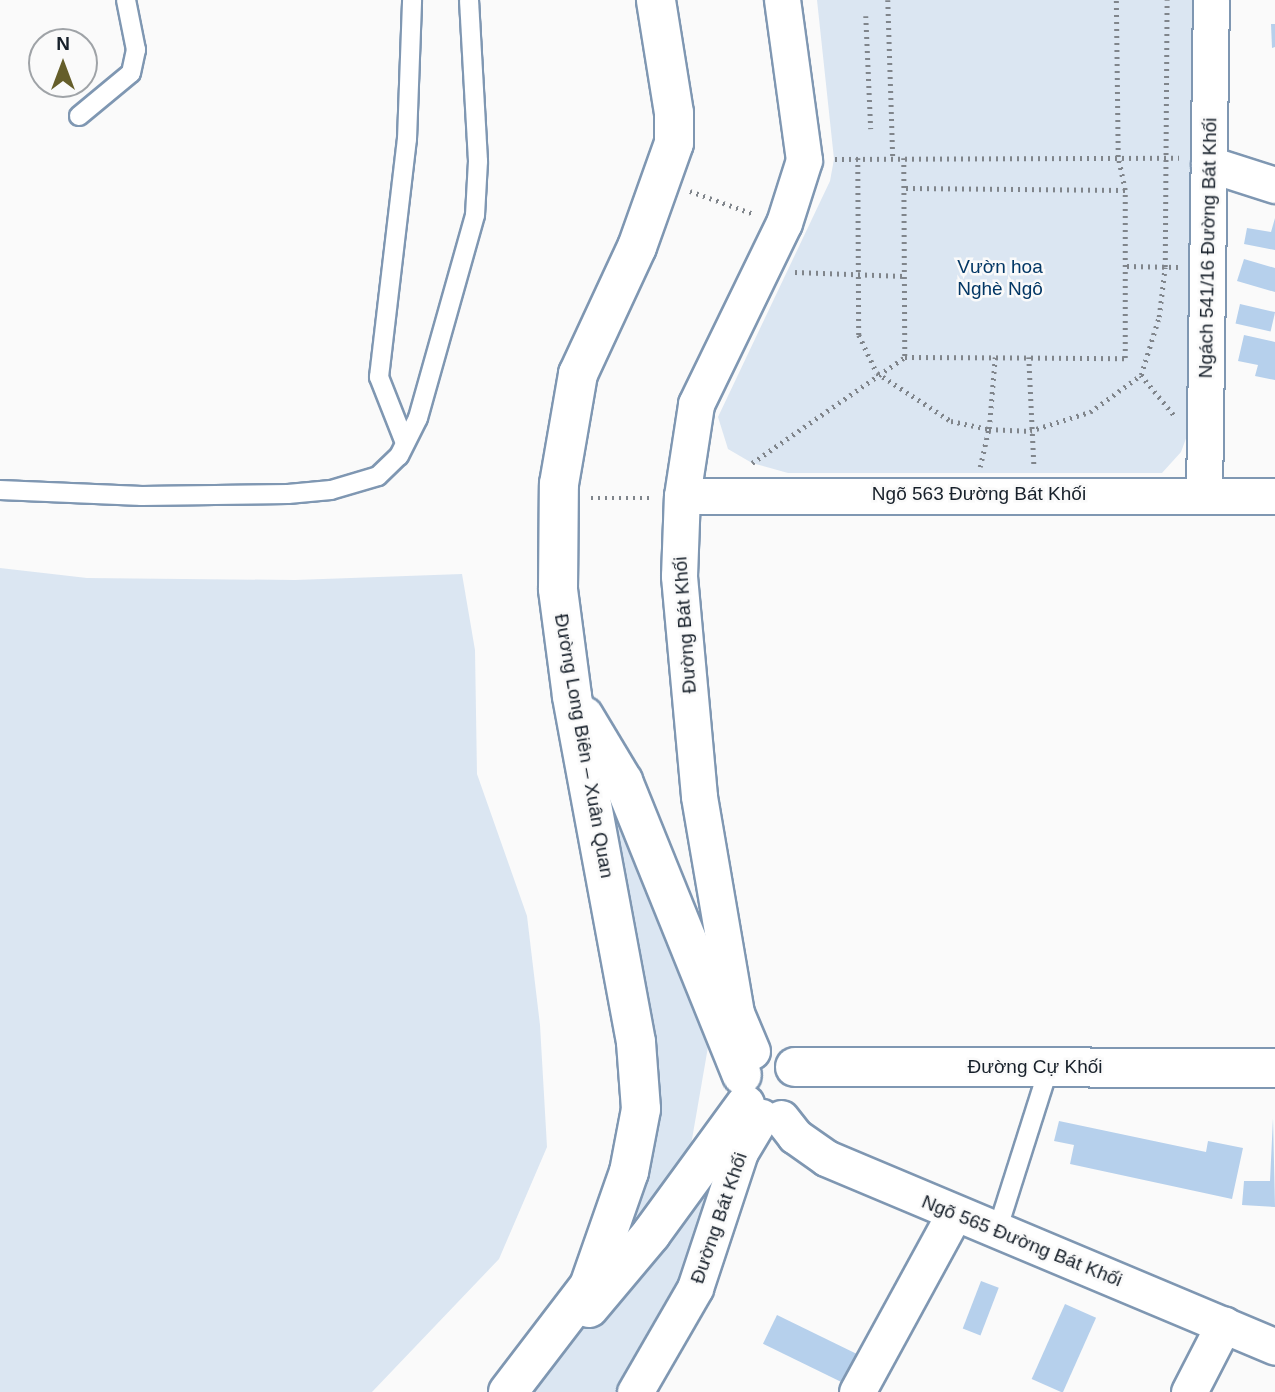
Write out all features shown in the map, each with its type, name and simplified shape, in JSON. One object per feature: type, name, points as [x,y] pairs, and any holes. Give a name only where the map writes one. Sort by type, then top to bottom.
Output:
[{"type":"main road","name":"Đường Long Biên – Xuân Quan","points":[[515,1382],[589,1286],[629,1172],[641,1108],[636,1042],[572,696],[558,589],[559,484],[578,374],[637,247],[674,143],[674,113],[656,0]]},
{"type":"main road","points":[[515,1382],[618,1276],[757,1095],[623,781],[572,696]]},
{"type":"main road","name":"Đường Cự Khối","points":[[795,1067],[1275,1068]]},
{"type":"street","name":"Đường Bát Khối","points":[[635,1392],[695,1287],[757,1095],[736,1013],[699,796],[669,497],[696,404],[800,186],[804,160],[782,0]]},
{"type":"street","name":"Ngách 541/16 Đường Bát Khối","points":[[1204,496],[1211,0]]},
{"type":"street","points":[[1209,164],[1275,185]]},
{"type":"street","name":"Ngõ 563 Đường Bát Khối","points":[[669,497],[1275,496]]},
{"type":"street","points":[[780,1057],[795,1067],[803,1084],[802,1096],[757,1095],[780,1057]]},
{"type":"street","name":"Ngõ 565 Đường Bát Khối","points":[[757,1095],[794,1136],[826,1158],[1275,1347]]},
{"type":"street","points":[[857,1392],[954,1214]]},
{"type":"street","points":[[1189,1392],[1224,1324]]},
{"type":"lane","points":[[79,116],[131,73],[136,51],[125,0]]},
{"type":"lane","points":[[405,443],[379,377],[407,139],[411,0]]},
{"type":"lane","points":[[0,490],[178,496],[331,490],[378,476],[400,456],[418,418],[475,215],[478,161],[469,0]]},
{"type":"lane","points":[[997,1231],[1048,1067]]},
{"type":"path","points":[[888,0],[893,159]]},
{"type":"path","points":[[752,463],[877,373],[905,357],[1125,358],[1127,266],[1125,190],[1118,157],[1116,0]]},
{"type":"path","points":[[859,159],[859,335],[877,373],[951,421],[989,429],[1030,431],[1090,412],[1141,375],[1158,317],[1166,267],[1167,0]]},
{"type":"path","points":[[866,16],[871,129]]},
{"type":"path","points":[[834,159],[1168,157],[1209,164]]},
{"type":"path","points":[[904,158],[905,357]]},
{"type":"path","points":[[906,188],[1125,190]]},
{"type":"path","points":[[682,189],[765,217]]},
{"type":"path","points":[[1127,266],[1185,267]]},
{"type":"path","points":[[787,272],[904,276]]},
{"type":"path","points":[[978,473],[989,429],[995,357]]},
{"type":"path","points":[[1029,358],[1030,431],[1034,473]]},
{"type":"path","points":[[1141,375],[1180,423]]},
{"type":"path","points":[[578,498],[669,497]]},
{"type":"green space","name":"Vườn hoa Nghè Ngô","points":[[817,0],[1200,0],[1188,433],[1181,452],[1162,473],[788,473],[752,463],[728,449],[718,417],[830,181],[834,159]]},
{"type":"green space","points":[[0,568],[87,578],[295,580],[462,574],[475,650],[477,774],[527,916],[540,1025],[547,1147],[499,1259],[372,1392],[0,1392]]},
{"type":"green space","points":[[603,781],[708,1047],[691,1145],[605,1274],[631,1191]]},
{"type":"green space","points":[[714,1166],[712,1217],[647,1344],[617,1392],[532,1392]]},
{"type":"building","points":[[1271,24],[1275,24],[1275,47],[1272,48]]},
{"type":"building","points":[[1275,218],[1275,250],[1244,244],[1247,228],[1271,232]]},
{"type":"building","points":[[1244,259],[1275,268],[1275,292],[1237,281]]},
{"type":"building","points":[[1240,304],[1275,312],[1271,332],[1236,323]]},
{"type":"building","points":[[1244,335],[1275,342],[1275,380],[1255,376],[1258,365],[1238,361]]},
{"type":"building","points":[[1273,1118],[1275,1207],[1242,1205],[1244,1181],[1270,1181]]},
{"type":"building","points":[[1059,1121],[1206,1152],[1208,1141],[1243,1148],[1232,1199],[1070,1164],[1074,1145],[1054,1141]]},
{"type":"building","points":[[981,1281],[999,1288],[980,1335],[963,1329]]},
{"type":"building","points":[[1065,1304],[1096,1318],[1063,1392],[1032,1379]]},
{"type":"building","points":[[777,1315],[865,1358],[851,1387],[763,1344]]}]
